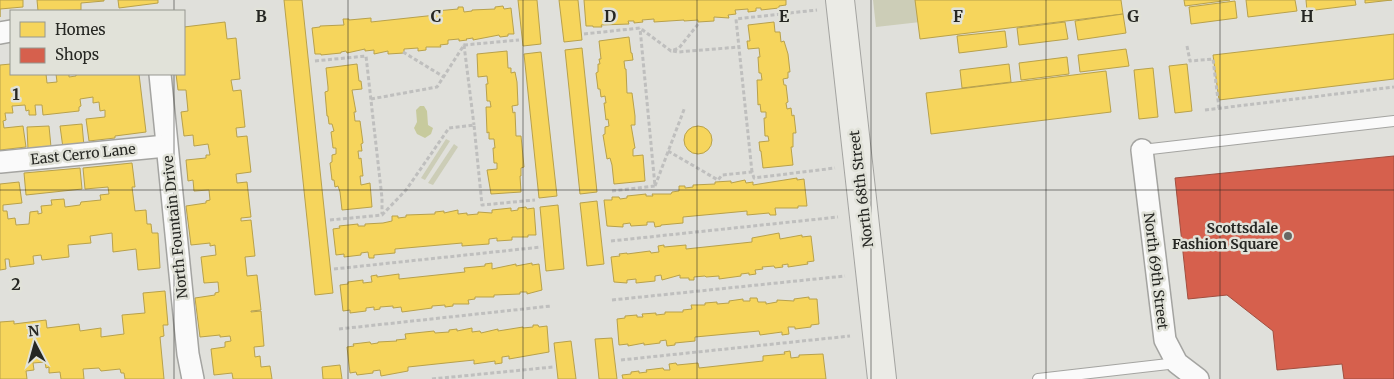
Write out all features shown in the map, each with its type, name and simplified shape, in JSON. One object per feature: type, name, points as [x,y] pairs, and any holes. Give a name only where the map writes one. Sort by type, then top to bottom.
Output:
[{"type":"street","name":"North 68th Street","points":[[829,5],[882,379]]},
{"type":"street","name":"North Fountain Drive","points":[[160,75],[188,354],[193,379]]},
{"type":"street","name":"East Cerro Lane","points":[[0,162],[166,146]]},
{"type":"street","name":"North 69th Street","points":[[1142,150],[1165,340],[1177,363],[1198,379]]},
{"type":"lane","points":[[1142,150],[1394,121]]},
{"type":"lane","points":[[1038,379],[1177,363]]},
{"type":"path","points":[[829,5],[736,19],[754,178],[835,168]]},
{"type":"path","points":[[671,51],[679,48],[699,23]]},
{"type":"path","points":[[584,34],[640,28],[671,51],[739,47]]},
{"type":"path","points":[[640,28],[655,186]]},
{"type":"path","points":[[464,45],[519,40]]},
{"type":"path","points":[[371,100],[437,87],[464,45]]},
{"type":"path","points":[[464,45],[482,205],[535,200]]},
{"type":"path","points":[[1187,46],[1190,61],[1213,59],[1219,108]]},
{"type":"path","points":[[403,52],[444,77]]},
{"type":"path","points":[[315,61],[366,56],[382,198],[382,215]]},
{"type":"path","points":[[1205,110],[1394,87]]},
{"type":"path","points":[[655,186],[685,107]]},
{"type":"path","points":[[330,220],[382,215],[406,190],[449,128],[474,125]]},
{"type":"path","points":[[668,152],[718,180],[722,175],[752,172]]},
{"type":"path","points":[[612,191],[655,186]]},
{"type":"path","points":[[611,241],[838,217]]},
{"type":"path","points":[[334,269],[541,247]]},
{"type":"path","points":[[612,300],[844,276]]},
{"type":"path","points":[[339,329],[550,306]]},
{"type":"path","points":[[621,360],[850,336]]},
{"type":"path","points":[[432,379],[553,367]]},
{"type":"shaded area","points":[[873,0],[1114,0],[876,27]]},
{"type":"shaded area","points":[[420,106],[424,106],[427,111],[428,125],[433,128],[431,134],[425,138],[417,134],[414,128],[417,122],[416,110]]},
{"type":"shaded area","points":[[446,139],[450,141],[425,180],[421,178]]},
{"type":"shaded area","points":[[454,144],[458,147],[433,185],[428,183]]},
{"type":"building: Homes","points":[[0,0],[23,0],[23,7],[0,9]]},
{"type":"building: Homes","points":[[37,0],[104,0],[81,3],[81,10],[38,10]]},
{"type":"building: Homes","points":[[118,0],[158,0],[158,3],[119,8]]},
{"type":"building: Homes","points":[[284,0],[302,0],[333,293],[315,295]]},
{"type":"building: Homes","points":[[518,0],[537,0],[541,44],[523,46]]},
{"type":"building: Homes","points":[[559,0],[578,0],[582,40],[564,42]]},
{"type":"building: Homes","points":[[584,0],[786,0],[786,5],[779,6],[779,8],[761,10],[761,8],[756,8],[756,11],[748,12],[748,9],[735,10],[736,14],[728,15],[729,18],[714,17],[714,21],[654,22],[654,19],[634,23],[634,21],[628,21],[629,24],[593,27],[586,26]]},
{"type":"building: Homes","points":[[915,0],[1121,0],[1123,14],[920,39]]},
{"type":"building: Homes","points":[[1184,0],[1230,0],[1185,6]]},
{"type":"building: Homes","points":[[1246,0],[1295,0],[1297,11],[1248,17]]},
{"type":"building: Homes","points":[[1306,0],[1355,0],[1356,5],[1307,11]]},
{"type":"building: Homes","points":[[1365,0],[1392,0],[1365,3]]},
{"type":"building: Homes","points":[[1235,1],[1237,18],[1191,24],[1189,7]]},
{"type":"building: Homes","points":[[503,6],[504,9],[511,8],[514,34],[508,34],[508,36],[500,37],[499,35],[459,41],[459,39],[448,40],[448,44],[440,45],[441,47],[426,47],[426,50],[418,51],[418,48],[404,49],[404,53],[388,54],[388,51],[374,54],[374,50],[365,51],[365,49],[347,53],[346,51],[321,55],[315,54],[312,28],[344,25],[343,19],[371,18],[371,22],[436,15],[436,11],[458,9],[458,7],[463,7],[464,12],[495,9],[495,7]]},
{"type":"building: Homes","points":[[1123,14],[1126,33],[1078,40],[1075,21]]},
{"type":"building: Homes","points":[[225,22],[227,39],[236,38],[240,79],[231,80],[233,91],[241,90],[245,127],[236,128],[237,137],[247,136],[251,172],[236,174],[237,183],[247,182],[251,217],[241,218],[241,221],[251,220],[255,256],[245,257],[247,276],[257,275],[261,310],[251,312],[261,311],[264,346],[254,347],[255,357],[260,356],[261,367],[270,366],[272,379],[233,379],[232,373],[214,375],[211,349],[225,347],[225,342],[231,341],[230,336],[200,337],[195,298],[215,295],[215,293],[219,292],[218,282],[204,283],[201,257],[216,255],[215,245],[210,246],[210,243],[191,245],[186,206],[206,203],[206,201],[210,200],[209,190],[194,191],[193,180],[188,181],[186,160],[206,158],[206,155],[210,155],[208,144],[194,146],[193,135],[184,136],[181,112],[188,111],[186,90],[178,90],[176,75],[185,75],[185,27]]},
{"type":"building: Homes","points":[[774,22],[775,32],[780,32],[781,42],[784,41],[788,54],[790,72],[788,72],[788,78],[783,79],[784,85],[786,85],[787,109],[791,108],[792,116],[794,115],[796,133],[793,133],[793,147],[791,147],[793,165],[763,168],[759,142],[769,141],[768,136],[765,136],[764,118],[766,118],[766,112],[761,112],[760,104],[758,105],[757,80],[762,80],[761,73],[759,73],[759,48],[748,49],[747,41],[750,41],[748,25]]},
{"type":"building: Homes","points":[[1065,22],[1068,39],[1019,45],[1017,28]]},
{"type":"building: Homes","points":[[1005,31],[1007,47],[959,53],[957,36]]},
{"type":"building: Homes","points":[[1394,34],[1394,79],[1219,100],[1213,55]]},
{"type":"building: Homes","points":[[629,37],[633,60],[624,61],[627,93],[632,93],[635,116],[635,125],[631,125],[635,148],[633,149],[633,156],[643,155],[645,181],[614,184],[612,165],[610,158],[607,159],[603,135],[605,134],[605,127],[609,126],[608,119],[606,120],[605,96],[601,97],[596,73],[598,72],[598,64],[600,64],[599,59],[601,59],[599,41]]},
{"type":"building: Homes","points":[[582,48],[597,192],[580,194],[565,50]]},
{"type":"building: Homes","points":[[1126,49],[1129,66],[1080,72],[1078,55]]},
{"type":"building: Homes","points":[[507,51],[508,68],[511,68],[511,73],[515,72],[517,82],[518,105],[512,106],[513,113],[515,112],[516,136],[521,136],[524,167],[521,168],[520,176],[521,192],[491,194],[487,170],[497,169],[497,163],[494,163],[494,139],[489,139],[489,132],[487,133],[486,107],[491,107],[490,101],[487,101],[487,76],[478,77],[477,54]]},
{"type":"building: Homes","points":[[541,52],[557,196],[539,198],[524,54]]},
{"type":"building: Homes","points":[[1067,57],[1069,74],[1021,80],[1019,63]]},
{"type":"building: Homes","points":[[10,64],[10,75],[46,75],[47,83],[57,82],[56,75],[69,75],[69,77],[76,75],[139,75],[146,132],[89,141],[86,119],[105,117],[105,110],[100,111],[99,102],[93,103],[93,97],[80,99],[81,106],[79,111],[43,115],[42,105],[35,105],[36,115],[29,115],[29,110],[26,111],[25,105],[12,106],[13,113],[5,113],[4,128],[23,126],[26,147],[0,150],[0,65]]},
{"type":"building: Homes","points":[[357,64],[362,89],[352,90],[356,112],[354,112],[355,121],[360,121],[363,143],[361,144],[362,151],[358,151],[359,159],[361,158],[363,176],[360,176],[361,185],[370,183],[372,207],[342,210],[340,192],[338,186],[335,187],[334,180],[332,180],[330,163],[332,162],[332,155],[336,154],[336,148],[333,148],[331,132],[334,131],[332,124],[329,124],[327,116],[325,92],[328,91],[328,87],[326,68]]},
{"type":"building: Homes","points":[[1009,64],[1011,82],[962,88],[960,70]]},
{"type":"building: Homes","points":[[1187,64],[1192,111],[1175,113],[1169,66]]},
{"type":"building: Homes","points":[[1153,68],[1158,117],[1139,119],[1134,70]]},
{"type":"building: Homes","points":[[1106,71],[1111,112],[931,134],[926,93]]},
{"type":"building: Homes","points":[[82,124],[84,146],[63,148],[60,126]]},
{"type":"building: Homes","points":[[49,126],[51,147],[28,149],[27,127]]},
{"type":"building: Homes","points":[[698,126],[708,130],[712,140],[708,150],[698,154],[688,150],[684,140],[688,130]]},
{"type":"building: Homes","points":[[132,163],[135,211],[146,210],[147,224],[151,224],[152,233],[158,233],[160,268],[138,270],[136,249],[113,252],[112,233],[90,236],[91,243],[68,245],[69,257],[42,260],[41,255],[33,256],[34,264],[10,267],[9,259],[5,259],[6,269],[0,270],[0,184],[19,182],[22,203],[3,205],[3,211],[7,211],[8,219],[15,218],[16,225],[29,224],[30,212],[38,211],[38,214],[42,213],[41,206],[52,205],[51,200],[64,199],[65,207],[80,205],[81,202],[101,200],[100,195],[109,194],[108,187],[85,189],[83,168]]},
{"type":"building: Homes","points":[[80,168],[82,189],[26,195],[24,173]]},
{"type":"building: Homes","points":[[797,178],[797,180],[804,179],[807,206],[775,208],[776,215],[770,215],[769,213],[747,215],[747,211],[683,217],[683,223],[655,227],[654,222],[647,222],[647,225],[631,226],[630,223],[623,224],[623,227],[607,226],[604,200],[612,200],[612,197],[619,197],[620,199],[627,198],[627,196],[646,194],[646,196],[653,196],[652,194],[671,194],[672,192],[679,191],[679,186],[685,186],[685,188],[693,187],[693,185],[715,184],[715,182],[731,181],[731,183],[745,180],[746,183],[753,182],[753,185]]},
{"type":"building: Homes","points":[[597,201],[604,264],[587,266],[580,203]]},
{"type":"building: Homes","points":[[558,205],[564,269],[546,271],[540,207]]},
{"type":"building: Homes","points":[[526,207],[527,209],[534,208],[536,235],[512,237],[512,240],[497,241],[497,238],[489,239],[489,244],[462,246],[462,243],[395,249],[395,253],[374,255],[374,258],[369,258],[368,252],[361,253],[361,255],[344,257],[344,254],[336,255],[333,229],[340,228],[339,226],[358,224],[358,226],[365,226],[365,224],[383,223],[392,221],[392,216],[398,216],[398,218],[406,217],[406,215],[435,214],[435,212],[444,211],[444,213],[458,210],[458,214],[467,213],[467,215],[478,214],[478,212],[492,213],[492,210],[511,208],[511,211]]},
{"type":"building: Homes","points":[[779,233],[780,239],[802,235],[802,237],[811,236],[814,261],[807,262],[808,264],[788,267],[788,264],[775,268],[774,266],[762,267],[763,269],[755,270],[756,274],[741,274],[741,276],[719,279],[719,276],[705,276],[694,277],[694,280],[689,280],[689,278],[680,278],[680,275],[662,280],[661,275],[655,276],[655,281],[636,283],[636,279],[627,280],[627,283],[614,282],[611,257],[620,256],[619,254],[659,252],[658,246],[664,245],[664,247],[686,245],[686,249],[752,242],[752,238]]},
{"type":"building: Homes","points":[[492,263],[492,269],[516,264],[516,266],[532,263],[532,265],[539,264],[542,290],[527,294],[527,292],[520,292],[520,294],[494,295],[494,297],[475,297],[475,299],[468,300],[469,304],[453,304],[453,306],[445,307],[445,305],[432,306],[432,308],[402,312],[401,307],[393,308],[393,306],[380,307],[380,309],[374,310],[374,307],[366,308],[366,311],[350,313],[350,310],[343,311],[340,285],[348,284],[348,282],[363,280],[363,283],[372,282],[371,276],[377,275],[377,277],[399,274],[399,279],[465,272],[464,268],[485,266],[485,264]]},
{"type":"building: Homes","points":[[165,291],[168,325],[163,325],[164,336],[160,337],[164,379],[125,379],[124,373],[121,373],[120,369],[101,371],[99,368],[83,369],[84,379],[61,379],[60,372],[49,373],[49,367],[46,368],[45,362],[33,363],[34,370],[26,371],[27,379],[0,379],[0,322],[14,321],[14,324],[46,320],[47,328],[79,324],[80,331],[101,328],[101,337],[124,334],[122,315],[145,313],[143,293]]},
{"type":"building: Homes","points":[[809,297],[809,299],[817,299],[819,324],[795,329],[795,327],[788,327],[789,334],[782,335],[782,332],[760,335],[759,331],[695,337],[695,341],[675,343],[675,345],[667,346],[666,340],[660,341],[660,343],[644,345],[644,343],[628,346],[628,344],[619,345],[617,319],[625,318],[625,316],[637,315],[637,317],[643,317],[642,314],[656,313],[656,315],[665,314],[665,312],[683,312],[683,310],[692,309],[691,305],[705,305],[705,303],[717,302],[717,304],[729,303],[729,301],[743,299],[743,301],[750,301],[750,298],[757,298],[758,302],[766,302],[766,304],[777,302],[777,300],[794,301],[794,299]]},
{"type":"building: Homes","points":[[533,325],[538,325],[539,327],[547,326],[549,352],[509,359],[509,356],[502,357],[502,363],[495,364],[495,361],[474,364],[474,360],[408,367],[408,371],[381,376],[380,370],[357,375],[356,372],[350,373],[347,347],[354,346],[353,344],[397,341],[406,339],[405,334],[434,331],[435,333],[449,332],[449,330],[457,329],[457,331],[472,328],[472,332],[480,331],[481,333],[498,329],[498,331],[533,327]]},
{"type":"building: Homes","points":[[612,338],[617,379],[599,379],[595,339]]},
{"type":"building: Homes","points":[[571,341],[576,379],[558,379],[554,343]]},
{"type":"building: Homes","points":[[790,351],[791,358],[799,357],[799,355],[823,354],[826,379],[623,379],[622,375],[663,368],[664,370],[670,370],[669,364],[676,363],[677,365],[698,363],[699,368],[763,361],[763,356],[785,354],[784,352]]},
{"type":"building: Homes","points":[[340,365],[342,379],[323,379],[322,367]]},
{"type":"building: Shops","name":"Scottsdale Fashion Square","points":[[1394,156],[1394,379],[1344,379],[1342,364],[1277,370],[1273,331],[1227,295],[1188,299],[1175,178]]},
{"type":"place","name":"Scottsdale Fashion Square","points":[[1288,236]]}]
